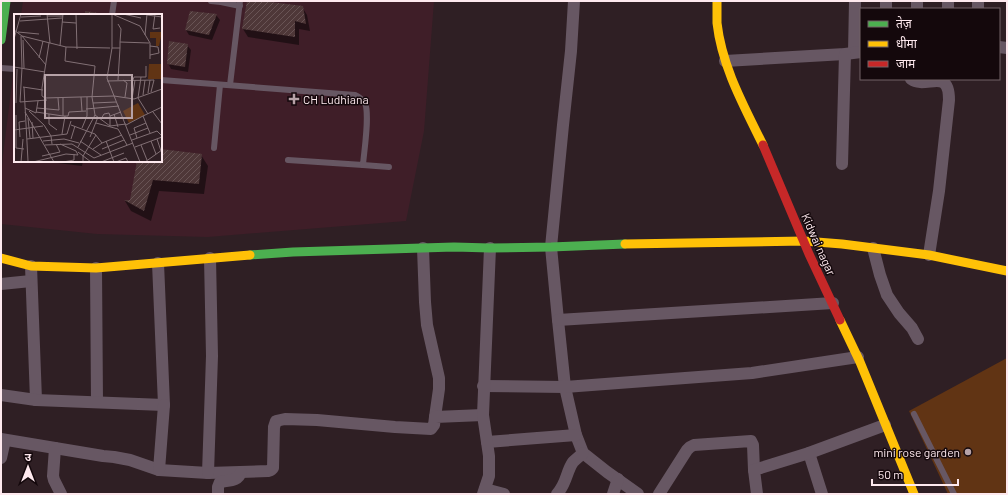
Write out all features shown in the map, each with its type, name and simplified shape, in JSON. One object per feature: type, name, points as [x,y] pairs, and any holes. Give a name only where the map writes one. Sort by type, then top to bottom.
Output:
[{"type":"street","points":[[1,40],[6,1]]},
{"type":"street","points":[[574,1],[571,51],[551,247],[565,387],[576,435],[583,453],[638,494]]},
{"type":"street","name":"Kidwai nagar","points":[[717,1],[717,21],[726,61],[733,83],[766,150],[804,241],[858,357],[914,494]]},
{"type":"street","points":[[842,164],[853,53],[854,1]]},
{"type":"street","points":[[726,61],[853,53]]},
{"type":"street","points":[[912,80],[919,82],[941,81],[946,84],[949,93],[939,191],[928,255]]},
{"type":"street","points":[[1,258],[31,266],[96,268],[293,252],[454,247],[551,247],[649,243],[804,241],[842,244],[928,255],[1007,271]]},
{"type":"street","points":[[1,458],[3,440],[122,458],[159,470],[208,472],[268,471],[272,470],[274,427],[275,422],[279,420],[317,420],[431,429],[434,425],[439,378],[427,325],[423,248]]},
{"type":"street","points":[[490,248],[483,386],[483,415],[489,456],[489,476],[484,491],[504,494]]},
{"type":"street","points":[[873,248],[887,296],[912,328],[918,339]]},
{"type":"street","points":[[208,472],[212,356],[210,258]]},
{"type":"street","points":[[158,263],[164,405],[159,470]]},
{"type":"street","points":[[31,266],[36,400]]},
{"type":"street","points":[[96,268],[97,402]]},
{"type":"street","points":[[1,284],[31,281]]},
{"type":"street","points":[[558,320],[833,304]]},
{"type":"street","points":[[483,386],[565,387],[752,373],[858,357]]},
{"type":"street","points":[[1,395],[36,400],[164,405]]},
{"type":"street","points":[[435,417],[483,415]]},
{"type":"street","points":[[754,470],[810,453],[885,425]]},
{"type":"street","points":[[487,442],[576,435]]},
{"type":"street","points":[[659,494],[690,447],[694,445],[747,440],[752,442],[757,494]]},
{"type":"street","points":[[55,448],[53,476],[61,494]]},
{"type":"street","points":[[557,494],[562,488],[573,462],[583,453]]},
{"type":"street","points":[[810,453],[822,494]]},
{"type":"street","points":[[218,494],[220,482],[234,480],[240,476],[241,472]]},
{"type":"street","points":[[614,494],[618,479]]},
{"type":"lane","points":[[112,14],[114,1]]},
{"type":"lane","points":[[211,1],[240,4],[230,86]]},
{"type":"lane","points":[[1,68],[14,69]]},
{"type":"lane","points":[[162,80],[355,95],[361,98],[366,109],[367,121],[363,165]]},
{"type":"lane","points":[[214,148],[220,85]]},
{"type":"lane","points":[[288,160],[389,167]]},
{"type":"lane","points":[[914,414],[954,494]]},
{"type":"shaded area","name":"CH Ludhiana","points":[[23,1],[434,1],[424,131],[406,221],[208,237],[97,234],[1,224],[1,180],[3,155],[14,67],[14,162],[162,162],[162,14],[21,14]]},
{"type":"shaded area","name":"mini rose garden","points":[[1007,358],[1007,494],[948,494],[909,411]]},
{"type":"building","points":[[247,1],[262,1],[303,6],[306,24],[295,21],[295,37],[242,29]]},
{"type":"building","points":[[85,11],[98,13],[98,14],[85,14]]},
{"type":"building","points":[[190,11],[217,14],[209,35],[185,30]]},
{"type":"building","points":[[169,41],[188,44],[185,67],[167,64]]},
{"type":"building","points":[[162,149],[202,154],[199,184],[153,180],[144,211],[124,200],[130,200],[137,162],[162,162]]},
{"type":"traffic: fast","points":[[1,40],[6,1]]},
{"type":"traffic: fast","points":[[250,255],[293,252],[454,247],[551,247],[625,244]]},
{"type":"traffic: slow","points":[[717,1],[717,23],[729,71],[741,101],[763,145]]},
{"type":"traffic: slow","points":[[625,244],[804,241],[842,244],[929,255],[1007,271]]},
{"type":"traffic: slow","points":[[1,258],[31,266],[96,268],[250,255]]},
{"type":"traffic: slow","points":[[840,320],[860,362],[914,494]]},
{"type":"traffic: jam","points":[[763,145],[809,254],[840,320]]},
{"type":"place","name":"CH Ludhiana","points":[[294,99]]},
{"type":"place","name":"mini rose garden","points":[[968,452]]}]
